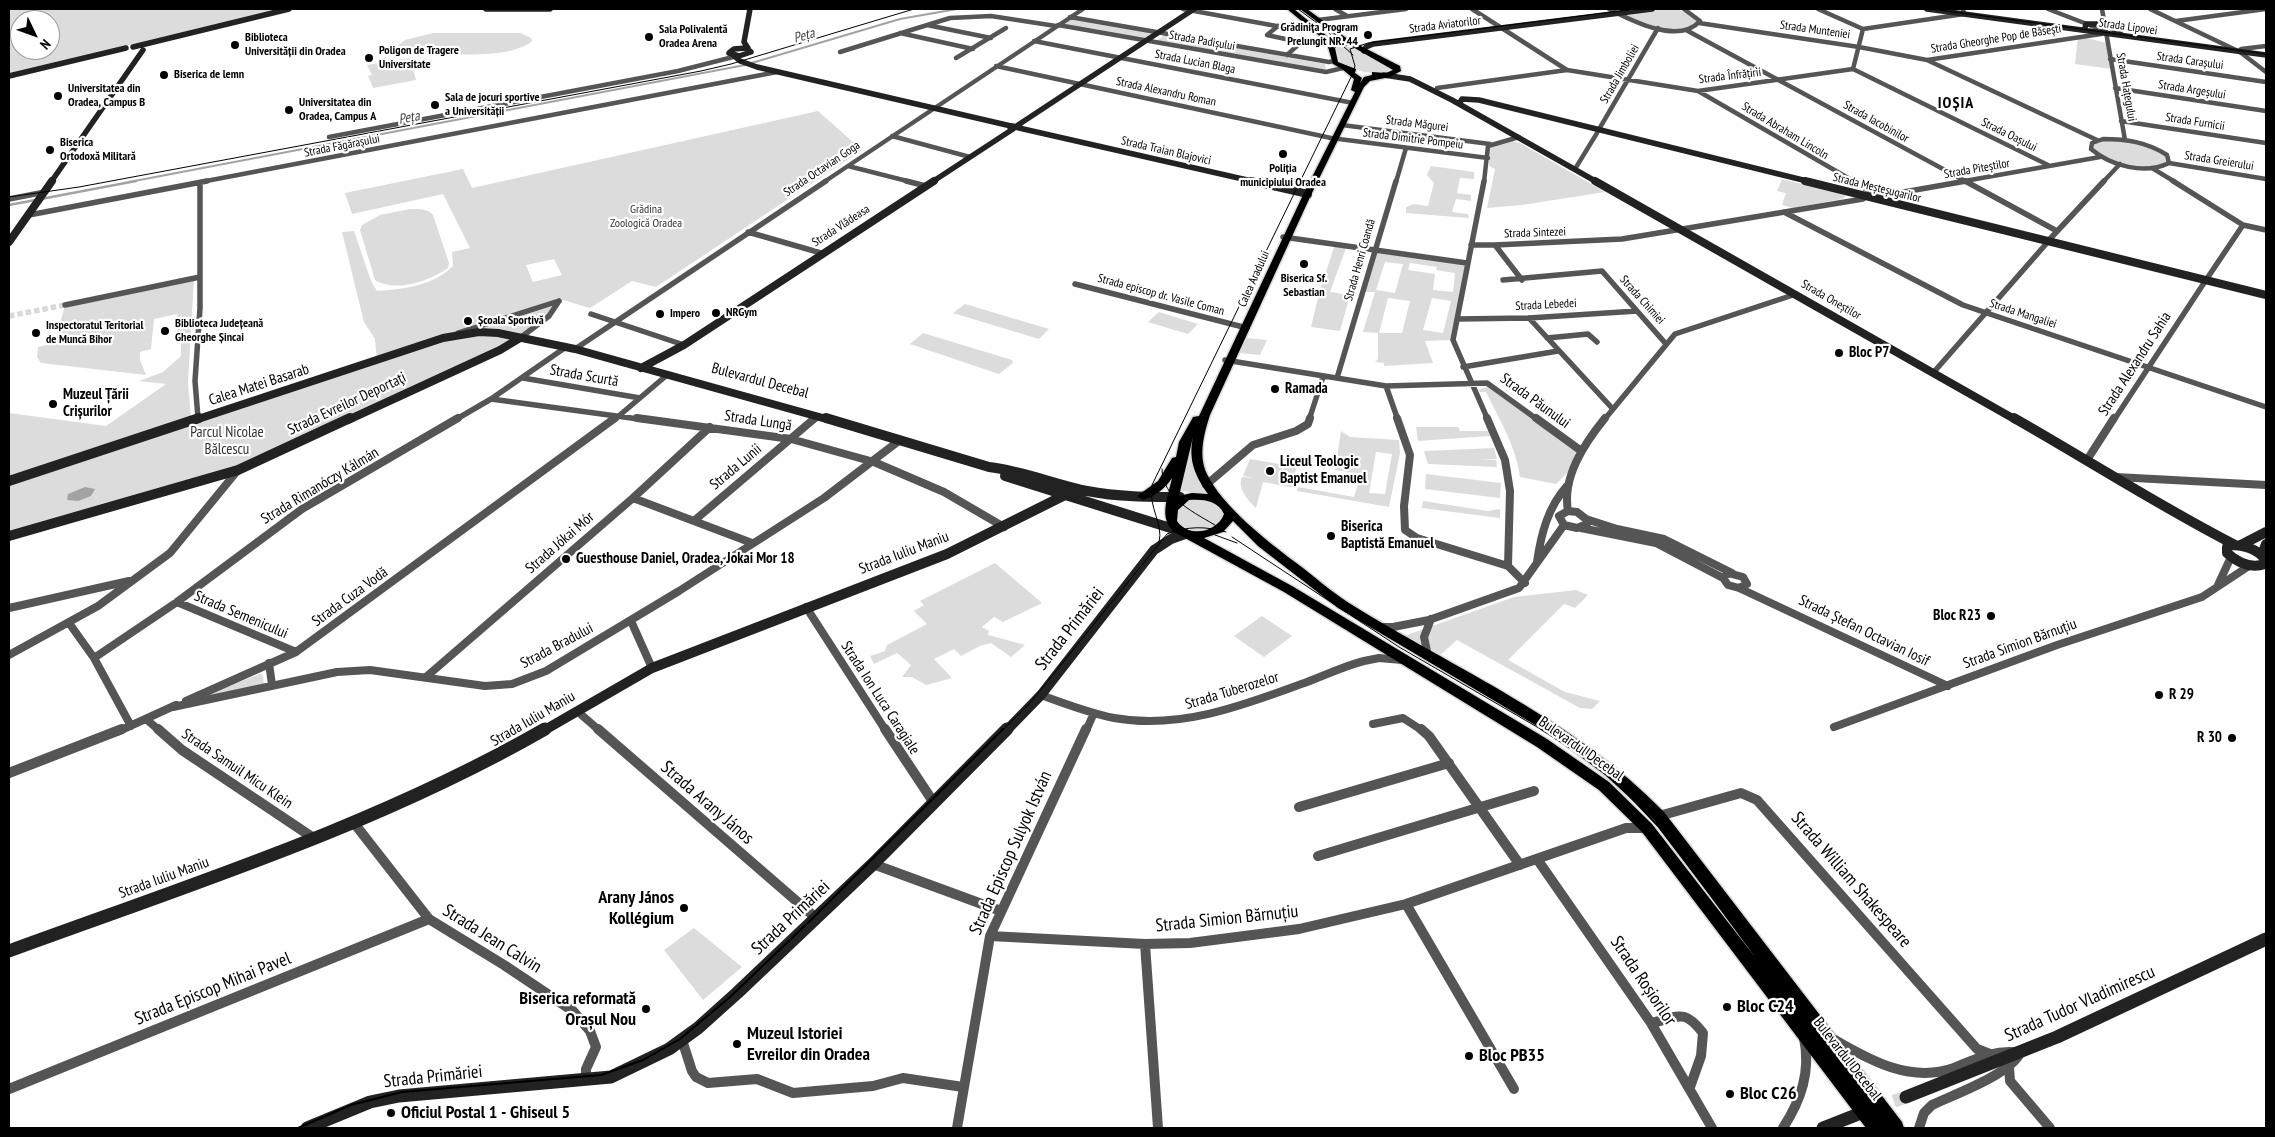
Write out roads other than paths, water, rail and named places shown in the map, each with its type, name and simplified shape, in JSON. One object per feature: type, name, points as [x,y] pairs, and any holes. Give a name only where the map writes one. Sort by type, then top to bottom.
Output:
[{"type":"main road","points":[[1290,9],[1310,23],[1325,37],[1332,47],[1334,61]]},
{"type":"main road","points":[[1302,9],[1352,44],[1397,68]]},
{"type":"main road","points":[[1332,47],[1338,43],[1352,44]]},
{"type":"main road","name":"Calea Aradului","points":[[1332,138],[1342,125],[1358,79],[1334,61]]},
{"type":"main road","name":"Calea Aradului","points":[[1344,68],[1383,75]]},
{"type":"main road","name":"Calea Aradului","points":[[1226,507],[1206,485],[1197,463],[1197,441],[1207,410],[1306,193],[1351,103],[1364,82],[1395,72],[1397,68]]},
{"type":"main road","name":"Calea Aradului","points":[[1172,502],[1186,442],[1228,361]]},
{"type":"main road","points":[[1143,496],[1163,483],[1186,442]]},
{"type":"main road","points":[[1188,496],[1212,498],[1226,507],[1228,521],[1219,530],[1202,534],[1184,533],[1172,522],[1172,502],[1188,496]]},
{"type":"main road","name":"Bulevardul Decebal","points":[[1226,507],[1272,551],[1343,605],[1592,754],[1638,792],[1659,816],[1896,1128]]},
{"type":"main road","name":"Bulevardul Decebal","points":[[1184,533],[1288,589],[1572,762],[1604,786],[1647,828],[1877,1128]]},
{"type":"street","points":[[126,52],[133,47],[289,9]]},
{"type":"street","points":[[486,9],[550,9]]},
{"type":"street","points":[[733,54],[745,55],[751,52],[746,45],[750,9]]},
{"type":"street","name":"Strada Octavian Goga","points":[[570,348],[614,322],[1083,9]]},
{"type":"street","points":[[1183,9],[1276,28],[1310,23]]},
{"type":"street","points":[[1335,9],[1348,16]]},
{"type":"street","points":[[1318,20],[1406,9]]},
{"type":"street","points":[[1472,9],[1567,70]]},
{"type":"street","name":"Strada Aviatorilor","points":[[1364,51],[1366,47],[1373,44],[1628,9]]},
{"type":"street","name":"Strada Aviatorilor","points":[[1613,11],[1652,9]]},
{"type":"street","points":[[1613,11],[1636,22],[1658,28],[1686,30],[1694,28],[1699,23],[1699,18],[1684,9]]},
{"type":"street","points":[[1818,9],[1863,29],[1964,11]]},
{"type":"street","name":"Strada Lipovei","points":[[1927,9],[1964,11],[2075,29],[2128,34],[2232,48],[2241,51]]},
{"type":"street","name":"Strada Lipovei","points":[[1945,9],[2085,26],[2106,32],[2266,54]]},
{"type":"street","points":[[2048,9],[2085,26],[2104,24],[2128,34]]},
{"type":"street","name":"Strada Hațegului","points":[[2102,9],[2125,140]]},
{"type":"street","points":[[2150,9],[2232,48]]},
{"type":"street","points":[[2175,21],[2266,9]]},
{"type":"street","name":"Strada Vlădeasa","points":[[641,368],[684,345],[821,253],[1193,10]]},
{"type":"street","name":"Strada Padișului","points":[[840,52],[925,24],[945,19],[983,16],[1057,26],[1326,72],[1344,68]]},
{"type":"street","name":"Strada Padișului","points":[[1070,18],[1287,55],[1334,61]]},
{"type":"street","name":"Strada Munteniei","points":[[1699,23],[1859,47],[1927,60]]},
{"type":"street","points":[[925,24],[991,38]]},
{"type":"street","name":"Strada Aviatorilor","points":[[1352,44],[1500,27]]},
{"type":"street","points":[[956,58],[1006,28]]},
{"type":"street","points":[[1276,28],[1267,35],[1290,40]]},
{"type":"street","points":[[1276,28],[1298,46],[1287,55]]},
{"type":"street","name":"Strada Jimboliei","points":[[1575,169],[1658,28]]},
{"type":"street","points":[[1853,69],[1863,29]]},
{"type":"street","points":[[2075,29],[2088,35]]},
{"type":"street","name":"Strada Iacobinilor","points":[[1686,30],[2057,231]]},
{"type":"street","name":"Strada Gheorghe Pop de Băsești","points":[[1927,60],[2106,32]]},
{"type":"street","points":[[898,33],[972,49]]},
{"type":"street","points":[[2078,36],[2107,43]]},
{"type":"street","points":[[9,76],[102,54],[144,49],[162,40]]},
{"type":"street","name":"Strada Lucian Blaga","points":[[1034,41],[1351,103]]},
{"type":"street","points":[[733,54],[746,45]]},
{"type":"street","points":[[2241,51],[2266,46]]},
{"type":"street","points":[[133,47],[144,49]]},
{"type":"street","points":[[9,242],[38,203],[69,153],[144,49]]},
{"type":"street","points":[[2241,51],[2266,72]]},
{"type":"street","points":[[126,52],[138,57]]},
{"type":"street","name":"Strada Făgărașului","points":[[329,137],[678,71],[733,54]]},
{"type":"street","name":"Strada Traian Blajovici","points":[[733,54],[743,62],[776,72],[1306,193]]},
{"type":"street","points":[[743,62],[745,55]]},
{"type":"street","name":"Strada Carașului","points":[[2110,59],[2266,82]]},
{"type":"street","name":"Strada Gheorghe Pop de Băsești","points":[[1927,60],[2097,140]]},
{"type":"street","name":"Strada Alexandru Roman","points":[[996,66],[1332,138]]},
{"type":"street","points":[[1397,68],[1438,90]]},
{"type":"street","name":"Strada Înfrățirii","points":[[1438,90],[1567,70],[1698,91],[1853,69]]},
{"type":"street","name":"Strada Oașului","points":[[1853,69],[2048,166]]},
{"type":"street","name":"Strada Făgărașului","points":[[29,215],[200,184],[776,72]]},
{"type":"street","points":[[1383,75],[1410,79],[1483,104],[1475,111]]},
{"type":"street","name":"Strada Argeșului","points":[[2115,88],[2266,111]]},
{"type":"street","name":"Strada Oneștilor","points":[[1438,90],[1458,104],[1475,111],[2115,476],[2233,549]]},
{"type":"street","name":"Strada Abraham Lincoln","points":[[1698,91],[1862,194]]},
{"type":"street","points":[[1458,104],[1462,99],[1470,98]]},
{"type":"street","name":"Strada Meșteșugarilor","points":[[1483,104],[1598,132]]},
{"type":"street","name":"Strada Meșteșugarilor","points":[[1483,104],[1862,194],[2047,243]]},
{"type":"street","name":"Strada Furnicii","points":[[2121,120],[2266,143]]},
{"type":"street","name":"Strada Măgurei","points":[[1342,125],[1490,144]]},
{"type":"street","points":[[892,136],[970,156]]},
{"type":"street","points":[[1508,566],[1510,491],[1505,460],[1453,340],[1488,158],[1488,146],[1519,137]]},
{"type":"street","name":"Strada Dimitrie Pompeiu","points":[[1332,138],[1488,158]]},
{"type":"street","points":[[2097,140],[2125,140],[2160,150],[2167,155],[2169,163],[2161,167],[2152,168],[2120,164],[2100,157],[2091,149],[2090,145],[2097,140]]},
{"type":"street","name":"Strada Henri Coandă","points":[[1337,378],[1406,148]]},
{"type":"street","name":"Strada Piteștilor","points":[[1887,197],[1964,181],[2100,157]]},
{"type":"street","name":"Strada Greierului","points":[[2169,163],[2266,179]]},
{"type":"street","points":[[1933,373],[2057,231],[2120,164]]},
{"type":"street","points":[[848,166],[926,186]]},
{"type":"street","points":[[2152,168],[2244,224],[2266,230]]},
{"type":"street","points":[[198,418],[195,381],[200,276],[200,184]]},
{"type":"street","points":[[9,199],[44,193]]},
{"type":"street","points":[[1680,229],[1784,212],[1862,194],[1887,197],[1899,205]]},
{"type":"street","name":"Strada Meșteșugarilor","points":[[1862,194],[2047,243],[2266,296]]},
{"type":"street","name":"Strada Mangaliei","points":[[1784,212],[1963,305],[2266,407]]},
{"type":"street","name":"Strada Alexandru Sahia","points":[[2087,460],[2244,224]]},
{"type":"street","name":"Strada Sintezei","points":[[1471,244],[1495,245],[1622,239],[1680,229]]},
{"type":"street","points":[[748,232],[821,253]]},
{"type":"street","points":[[1285,238],[1468,263]]},
{"type":"street","points":[[1495,245],[1522,280]]},
{"type":"street","name":"Strada Chimiei","points":[[1522,280],[1602,271],[1666,344]]},
{"type":"street","points":[[65,305],[200,276]]},
{"type":"street","points":[[1503,280],[1522,280]]},
{"type":"street","name":"Strada episcop dr. Vasile Coman","points":[[1075,284],[1244,327]]},
{"type":"street","points":[[1568,511],[1566,499],[1567,486],[1580,450],[1612,408],[1675,334],[1796,294]]},
{"type":"street","points":[[443,338],[559,301],[558,306],[540,324],[520,338]]},
{"type":"street","name":"Strada Lebedei","points":[[1457,319],[1529,318],[1638,310]]},
{"type":"street","points":[[590,314],[684,345]]},
{"type":"street","points":[[1529,318],[1612,408]]},
{"type":"street","name":"Calea Matei Basarab","points":[[9,481],[443,338],[479,332],[498,333],[520,338]]},
{"type":"street","points":[[1547,338],[1588,334],[1597,342]]},
{"type":"street","name":"Bulevardul Decebal","points":[[520,338],[570,348],[818,416],[989,467],[1006,469],[1088,491],[1130,497]]},
{"type":"street","name":"Strada Evreilor Deportaţi","points":[[9,536],[238,470],[500,350],[520,338]]},
{"type":"street","name":"Strada Vlădeasa","points":[[655,372],[684,345]]},
{"type":"street","name":"Strada Rimanóczy Kálmán","points":[[94,658],[177,602],[302,509],[491,399],[570,348]]},
{"type":"street","points":[[1464,367],[1558,351]]},
{"type":"street","name":"Strada Păunului","points":[[1228,361],[1386,386],[1489,383],[1580,450]]},
{"type":"street","name":"Strada Cuza Vodă","points":[[9,773],[130,726],[296,652],[408,572],[620,415],[667,375]]},
{"type":"street","points":[[1206,485],[1253,445],[1299,430],[1308,424],[1323,376]]},
{"type":"street","name":"Strada Scurtă","points":[[523,378],[640,398]]},
{"type":"street","points":[[1386,386],[1410,455],[1404,506],[1405,530],[1417,538],[1508,566],[1525,583]]},
{"type":"street","name":"Strada Lungă","points":[[491,399],[791,439],[874,462],[944,492],[1004,527]]},
{"type":"street","name":"Strada Lunii","points":[[695,520],[818,416]]},
{"type":"street","name":"Strada Jókai Mór","points":[[426,676],[633,498],[710,427]]},
{"type":"street","name":"Strada Bradului","points":[[173,707],[337,672],[370,670],[426,676],[485,686],[512,684],[546,671],[631,621],[824,498],[874,462],[900,440]]},
{"type":"street","name":"Bulevardul Decebal","points":[[989,467],[1004,475],[1184,533]]},
{"type":"street","points":[[9,654],[69,623],[134,580],[170,553],[238,470]]},
{"type":"street","points":[[2115,476],[2266,485]]},
{"type":"street","points":[[1567,486],[1572,505],[1577,512]]},
{"type":"street","points":[[1536,562],[1538,548],[1547,524],[1561,492],[1567,486]]},
{"type":"street","name":"Bulevardul Decebal","points":[[1065,495],[1080,494],[1118,499],[1143,496],[1172,502]]},
{"type":"street","name":"Strada Iuliu Maniu","points":[[9,951],[316,839],[354,823],[500,756],[652,668],[806,607],[948,554],[1065,495]]},
{"type":"street","points":[[633,498],[752,543]]},
{"type":"street","points":[[1377,626],[1396,627],[1430,619],[1519,588],[1525,583],[1536,562],[1554,542],[1564,525],[1559,516],[1568,511],[1577,512]]},
{"type":"street","name":"Strada Ștefan Octavian Iosif","points":[[1577,512],[1586,519],[1617,529],[1664,539],[1732,573],[1740,575],[1768,600]]},
{"type":"street","points":[[1554,542],[1587,524],[1586,519]]},
{"type":"street","name":"Strada Ștefan Octavian Iosif","points":[[1564,525],[1656,543],[1723,578],[1728,585],[1768,600],[1948,686]]},
{"type":"street","points":[[2216,589],[2233,549],[2266,532]]},
{"type":"street","name":"Strada Primăriei","points":[[307,1128],[362,1105],[399,1096],[586,1080],[611,1076],[627,1071],[682,1040],[816,918],[934,803],[1040,695],[1152,553],[1168,540],[1184,533]]},
{"type":"street","points":[[2261,564],[2266,544]]},
{"type":"street","points":[[2233,549],[2261,564]]},
{"type":"street","points":[[2233,549],[2253,549],[2261,564]]},
{"type":"street","name":"Strada Simion Bărnuțiu","points":[[1834,727],[2057,645],[2202,597],[2261,564]]},
{"type":"street","points":[[1723,578],[1726,574],[1732,573]]},
{"type":"street","points":[[9,608],[134,580]]},
{"type":"street","points":[[1739,588],[1745,586],[1747,582]]},
{"type":"street","name":"Strada Semenicului","points":[[177,602],[296,652]]},
{"type":"street","name":"Strada Ion Luca Caragiale","points":[[806,607],[841,664],[934,803]]},
{"type":"street","points":[[1428,656],[1423,643],[1423,634],[1430,619]]},
{"type":"street","points":[[631,621],[652,668]]},
{"type":"street","points":[[69,623],[94,658],[130,726]]},
{"type":"street","points":[[1371,659],[1376,653],[1374,642]]},
{"type":"street","name":"Strada Tuberozelor","points":[[1040,695],[1093,714],[1143,722],[1169,722],[1198,718],[1230,709],[1371,659],[1403,660]]},
{"type":"street","points":[[270,663],[272,686]]},
{"type":"street","name":"Strada Arany János","points":[[577,711],[816,918]]},
{"type":"street","name":"Strada Episcop Sulyok István","points":[[957,1128],[990,936],[1093,714]]},
{"type":"street","points":[[1373,724],[1402,717],[1411,721],[1429,736],[1520,865]]},
{"type":"street","name":"Strada Samuil Micu Klein","points":[[146,719],[182,750],[316,839]]},
{"type":"street","points":[[1299,807],[1449,763]]},
{"type":"street","points":[[1318,856],[1534,791]]},
{"type":"street","name":"Strada William Shakespeare","points":[[1659,816],[1741,793],[1757,800],[1977,1049],[1990,1054]]},
{"type":"street","points":[[1626,828],[1635,815]]},
{"type":"street","name":"Strada Jean Calvin","points":[[354,823],[429,919],[504,965],[573,1011],[590,1031],[596,1047],[586,1069],[586,1080]]},
{"type":"street","name":"Strada Simion Bărnuțiu","points":[[990,936],[1145,944],[1190,943],[1298,929],[1406,904],[1626,828],[1647,828]]},
{"type":"street","name":"Strada Roșiorilor","points":[[1537,860],[1651,1023],[1690,1087],[1712,1128]]},
{"type":"street","points":[[873,864],[1001,911]]},
{"type":"street","points":[[1406,904],[1514,1089]]},
{"type":"street","name":"Strada Episcop Mihai Pavel","points":[[9,1089],[429,919]]},
{"type":"street","name":"Strada Tudor Vladimirescu","points":[[1906,1097],[2020,1053],[2266,939]]},
{"type":"street","points":[[1145,944],[1158,1128]]},
{"type":"street","points":[[1651,1023],[1686,1016],[1692,1019],[1702,1033],[1701,1056],[1690,1087]]},
{"type":"street","points":[[1783,1128],[1800,1100],[1807,1071],[1805,1042],[1799,1027]]},
{"type":"street","points":[[1821,1030],[1871,1061],[1909,1072],[1942,1072],[1990,1054],[2007,1051],[2020,1053],[2016,1061],[2009,1067],[1932,1106],[1924,1113],[1919,1128]]},
{"type":"street","points":[[682,1040],[692,1071],[696,1077],[708,1082],[757,1079],[793,1093],[873,1086],[903,1078],[963,1087]]},
{"type":"street","points":[[2009,1067],[2008,1078],[2050,1128]]},
{"type":"street","points":[[1994,1074],[2012,1083]]},
{"type":"street","points":[[1823,1128],[1856,1116]]},
{"type":"waterway","name":"Peța","points":[[129,182],[745,65],[900,19],[957,9]]},
{"type":"waterway","name":"Peța","points":[[9,205],[136,181]]},
{"type":"tunnel","points":[[9,316],[65,305]]},
{"type":"tunnel","points":[[1876,1108],[1906,1097]]},
{"type":"tram line","points":[[9,197],[79,187],[701,71],[731,64],[914,9]]},
{"type":"tram line","points":[[1298,9],[1321,26],[1351,53]]},
{"type":"tram line","points":[[1351,53],[1350,49],[1368,43],[1636,9]]},
{"type":"tram line","points":[[1932,9],[2266,54]]},
{"type":"tram line","points":[[1159,542],[1160,535],[1151,493],[1152,485],[1353,73],[1355,66],[1351,53]]},
{"type":"tram line","points":[[1162,469],[1164,480],[1174,497],[1218,527]]},
{"type":"tram line","points":[[1002,731],[1030,703],[1167,534],[1182,529],[1196,528],[1226,532]]},
{"type":"tram line","points":[[1215,535],[1237,543]]},
{"type":"tram line","points":[[1232,537],[1399,647],[1544,731]]},
{"type":"tram line","points":[[298,1128],[351,1105],[402,1092],[601,1075],[643,1060],[680,1039],[730,997],[814,917],[1003,729]]},
{"type":"tram line","points":[[1541,729],[1606,771],[1658,826],[1889,1128]]},
{"type":"place","name":"Grădiniţa Program Prelungit NR. 44","points":[[1368,35]]},
{"type":"place","name":"Sala Polivalentă Oradea Arena","points":[[649,37]]},
{"type":"place","name":"Biblioteca Universității din Oradea","points":[[235,45]]},
{"type":"place","name":"Poligon de Tragere Universitate","points":[[369,58]]},
{"type":"place","name":"Biserica de lemn","points":[[164,75]]},
{"type":"place","name":"Universitatea din Oradea, Campus B","points":[[58,96]]},
{"type":"place","name":"Sala de jocuri sportive a Universității","points":[[435,105]]},
{"type":"place","name":"Universitatea din Oradea, Campus A","points":[[289,110]]},
{"type":"place","name":"Biserica Ortodoxă Militară","points":[[50,150]]},
{"type":"place","name":"Poliția municipiului Oradea","points":[[1283,154]]},
{"type":"place","name":"Biserica Sf. Sebastian","points":[[1304,264]]},
{"type":"place","name":"NRGym","points":[[716,313]]},
{"type":"place","name":"Impero","points":[[660,314]]},
{"type":"place","name":"Școala Sportivă","points":[[468,321]]},
{"type":"place","name":"Biblioteca Județeană Gheorghe Șincai","points":[[165,331]]},
{"type":"place","name":"Inspectoratul Teritorial de Muncă Bihor","points":[[36,333]]},
{"type":"place","name":"Bloc P7","points":[[1839,353]]},
{"type":"place","name":"Ramada","points":[[1275,389]]},
{"type":"place","name":"Muzeul Țării Crișurilor","points":[[53,404]]},
{"type":"place","name":"Liceul Teologic Baptist Emanuel","points":[[1270,471]]},
{"type":"place","name":"Biserica Baptistă Emanuel","points":[[1331,536]]},
{"type":"place","name":"Guesthouse Daniel, Oradea, Jokai Mor 18","points":[[566,559]]},
{"type":"place","name":"Bloc R23","points":[[1991,616]]},
{"type":"place","name":"R 29","points":[[2159,695]]},
{"type":"place","name":"R 30","points":[[2232,738]]},
{"type":"place","name":"Arany János Kollégium","points":[[684,908]]},
{"type":"place","name":"Bloc C24","points":[[1727,1007]]},
{"type":"place","name":"Biserica reformată Orașul Nou","points":[[646,1009]]},
{"type":"place","name":"Muzeul Istoriei Evreilor din Oradea","points":[[737,1044]]},
{"type":"place","name":"Bloc PB35","points":[[1469,1056]]},
{"type":"place","name":"Bloc C26","points":[[1730,1094]]},
{"type":"place","name":"Oficiul Postal 1 - Ghiseul 5","points":[[391,1113]]},
{"type":"district","name":"IOȘIA","points":[[1956,103]]},
{"type":"park label","name":"Grădina Zoologică Oradea","points":[[646,217]]},
{"type":"park label","name":"Parcul Nicolae Bălcescu","points":[[227,442]]}]
